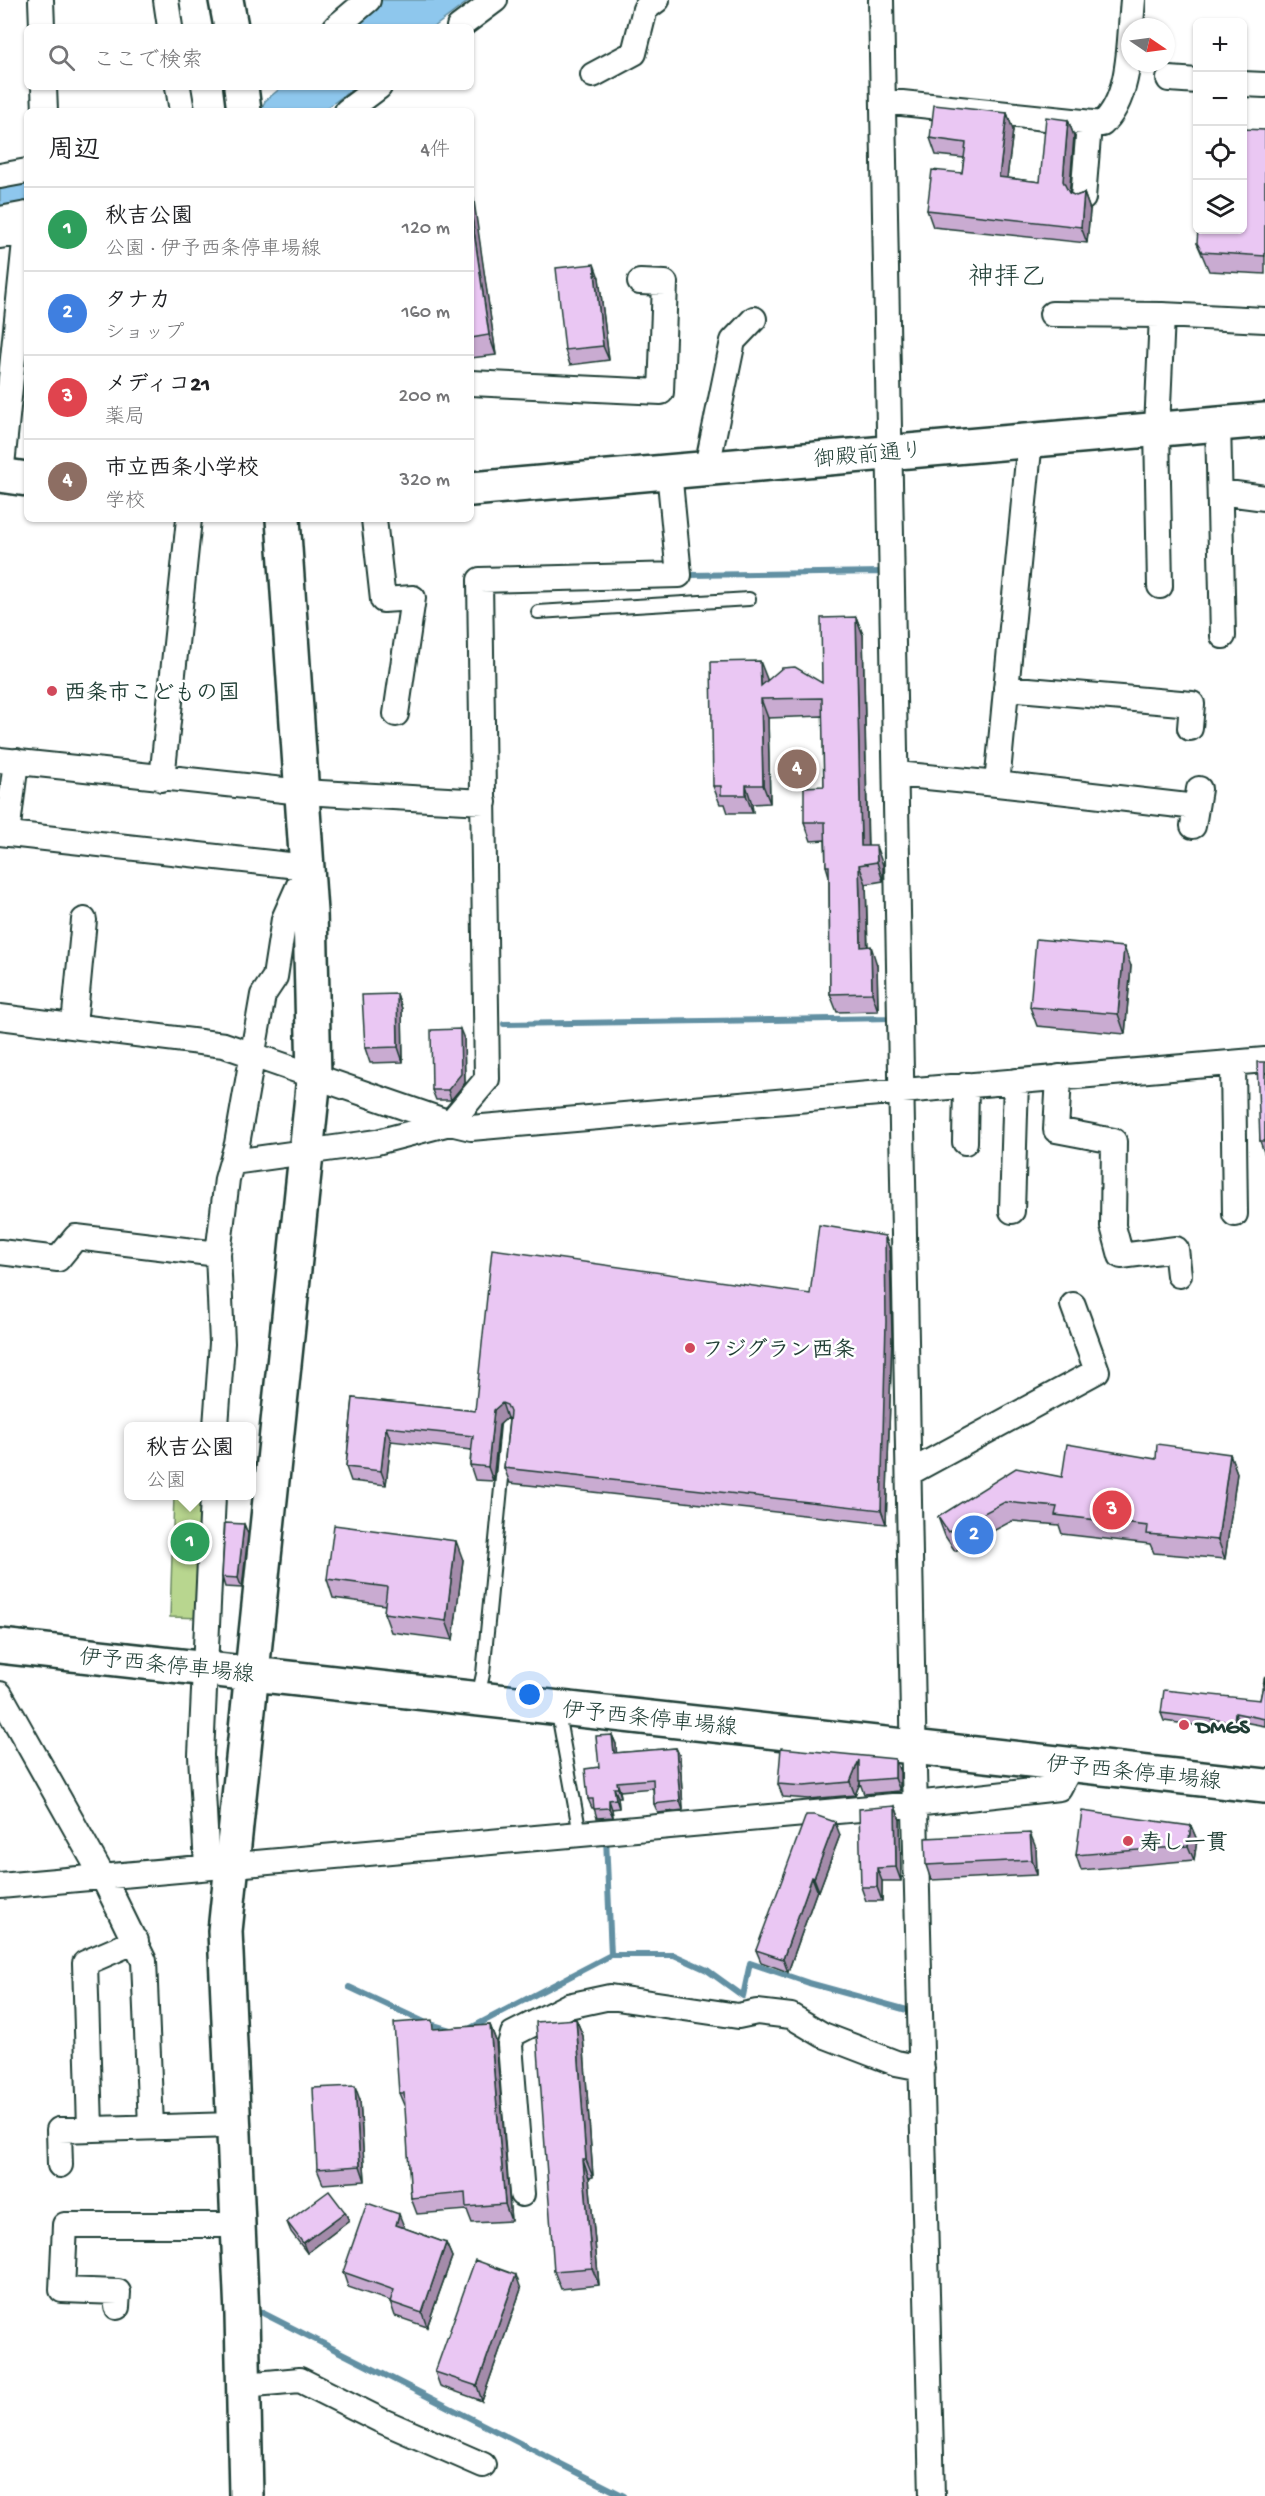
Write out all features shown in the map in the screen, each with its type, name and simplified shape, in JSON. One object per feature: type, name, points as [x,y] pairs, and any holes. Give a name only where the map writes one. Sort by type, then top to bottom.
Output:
[{"type":"street","points":[[41,0],[42,24]]},
{"type":"street","points":[[166,0],[170,24]]},
{"type":"street","points":[[226,0],[230,24]]},
{"type":"street","points":[[340,24],[368,0]]},
{"type":"street","points":[[463,24],[495,0]]},
{"type":"street","points":[[593,75],[634,53],[645,9],[657,0]]},
{"type":"street","points":[[881,0],[915,1804],[932,2496]]},
{"type":"street","points":[[883,102],[1089,125],[1102,124],[1114,114],[1122,95],[1133,0]]},
{"type":"street","points":[[1169,79],[1193,81]]},
{"type":"street","points":[[1247,84],[1265,85]]},
{"type":"street","points":[[44,90],[45,108]]},
{"type":"street","points":[[178,90],[182,108]]},
{"type":"street","points":[[351,108],[375,90]]},
{"type":"street","points":[[1083,198],[1089,125]]},
{"type":"street","points":[[0,176],[24,172]]},
{"type":"street","points":[[0,219],[24,215]]},
{"type":"street","points":[[0,236],[24,232]]},
{"type":"street","points":[[9,476],[24,261]]},
{"type":"street","points":[[474,384],[661,392],[665,284],[640,282]]},
{"type":"street","points":[[1052,314],[1162,315],[1265,320]]},
{"type":"street","points":[[1160,586],[1157,428],[1162,315]]},
{"type":"street","points":[[707,467],[733,340],[754,319]]},
{"type":"street","name":"御殿前通り","points":[[474,489],[1265,420]]},
{"type":"street","points":[[1218,423],[1223,636]]},
{"type":"street","points":[[997,784],[1030,439]]},
{"type":"street","points":[[233,1162],[377,1143],[450,1124],[487,1079],[480,579],[680,589],[669,471]]},
{"type":"street","points":[[1220,492],[1265,498]]},
{"type":"street","points":[[162,779],[189,522]]},
{"type":"street","points":[[219,1866],[252,1673],[314,1077],[312,960],[307,867],[283,522]]},
{"type":"street","points":[[374,522],[383,600],[413,598],[396,714]]},
{"type":"street","points":[[1006,688],[1192,704],[1190,728]]},
{"type":"street","points":[[307,867],[4,834],[8,760],[162,779],[302,792],[484,802]]},
{"type":"street","points":[[897,774],[1196,807]]},
{"type":"street","points":[[216,1422],[222,1343],[218,1254],[224,1201],[263,995],[275,977],[284,919],[307,867]]},
{"type":"street","points":[[74,1025],[84,920]]},
{"type":"street","points":[[0,1017],[224,1045],[450,1124],[471,1128],[1265,1060]]},
{"type":"street","points":[[1233,1063],[1236,1214]]},
{"type":"street","points":[[1059,1077],[1056,1130],[1114,1141],[1113,1226],[1121,1256],[1176,1249],[1179,1275]]},
{"type":"street","points":[[1012,1211],[1016,1081]]},
{"type":"street","points":[[965,1142],[966,1085]]},
{"type":"street","points":[[0,1252],[58,1259],[76,1237],[218,1254]]},
{"type":"street","points":[[909,1473],[1097,1371],[1073,1305]]},
{"type":"street","points":[[213,1500],[201,1755],[219,1866],[225,1931],[244,2385],[246,2496]]},
{"type":"street","name":"伊予西条停車場線","points":[[0,1646],[1265,1786]]},
{"type":"street","points":[[0,1694],[103,1877],[144,1961],[151,2126]]},
{"type":"street","points":[[2,1883],[103,1877],[915,1804],[1059,1788],[1072,1764]]},
{"type":"street","points":[[90,2127],[85,1964],[136,1941]]},
{"type":"street","points":[[522,2194],[510,2044],[513,2034],[568,2006],[610,1997],[738,2016],[757,2012],[791,2016],[823,2035],[896,2063],[922,2068]]},
{"type":"street","points":[[60,2164],[59,2130],[90,2127],[234,2125]]},
{"type":"street","points":[[117,2307],[118,2292],[62,2290],[65,2225],[238,2225]]},
{"type":"street","points":[[244,2385],[300,2380],[380,2420],[483,2465]]},
{"type":"lane","points":[[538,612],[680,589],[749,599]]},
{"type":"lane","points":[[478,1698],[483,1674],[507,1426]]},
{"type":"lane","points":[[556,1707],[580,1834]]},
{"type":"green space","points":[[174,1500],[209,1500],[203,1618],[170,1617]]},
{"type":"water","points":[[380,0],[470,0],[438,24],[356,24],[355,22]]},
{"type":"water","points":[[278,90],[351,90],[327,108],[262,108],[265,101]]},
{"type":"water","points":[[24,175],[24,204],[0,208],[0,179]]},
{"type":"building","points":[[934,105],[1007,113],[999,177],[1040,182],[1046,117],[1068,120],[1063,181],[1069,193],[1076,196],[1084,193],[1081,227],[927,210],[932,170],[962,173],[966,143],[930,138]]},
{"type":"building","points":[[1247,129],[1265,130],[1265,256],[1202,252],[1197,243],[1198,234],[1247,234]]},
{"type":"building","points":[[474,232],[489,335],[474,338]]},
{"type":"building","points":[[594,264],[603,346],[565,350],[556,268]]},
{"type":"building","points":[[856,617],[861,846],[876,846],[877,862],[859,865],[861,947],[871,946],[872,993],[830,994],[829,866],[826,866],[825,822],[804,822],[804,787],[824,786],[822,698],[761,699],[763,785],[746,785],[746,795],[721,795],[721,786],[713,786],[711,662],[760,661],[761,686],[782,668],[795,667],[822,683],[821,618]]},
{"type":"building","points":[[1036,939],[1124,947],[1118,1014],[1030,1007]]},
{"type":"building","points":[[397,994],[398,1047],[365,1048],[362,995]]},
{"type":"building","points":[[460,1029],[461,1074],[448,1090],[432,1090],[431,1030]]},
{"type":"building","points":[[1257,1062],[1265,1062],[1265,1141],[1260,1141]]},
{"type":"building","name":"フジグラン西条","points":[[819,1225],[885,1236],[886,1322],[881,1510],[504,1468],[510,1412],[507,1405],[502,1403],[494,1410],[488,1467],[470,1465],[473,1436],[386,1427],[381,1471],[346,1467],[353,1398],[475,1411],[492,1249],[810,1294]]},
{"type":"building","points":[[1067,1444],[1156,1459],[1157,1444],[1230,1454],[1218,1540],[1147,1534],[1148,1526],[1055,1515],[1057,1507],[1005,1502],[948,1532],[938,1517],[1016,1468],[1062,1477]]},
{"type":"building","points":[[225,1523],[244,1524],[238,1578],[222,1577]]},
{"type":"building","points":[[334,1525],[456,1541],[446,1621],[384,1613],[387,1587],[327,1579]]},
{"type":"building","points":[[1265,1676],[1265,1719],[1235,1713],[1234,1722],[1161,1713],[1164,1690],[1260,1700]]},
{"type":"building","points":[[612,1735],[614,1753],[676,1748],[680,1801],[654,1804],[653,1779],[617,1782],[618,1788],[614,1788],[616,1799],[609,1800],[609,1808],[594,1809],[593,1799],[588,1799],[585,1769],[599,1767],[596,1736]]},
{"type":"building","points":[[781,1748],[895,1759],[895,1778],[859,1781],[859,1760],[850,1782],[804,1786],[778,1784]]},
{"type":"building","points":[[895,1806],[896,1867],[877,1868],[877,1887],[861,1887],[859,1809]]},
{"type":"building","points":[[1082,1811],[1191,1826],[1188,1846],[1076,1855]]},
{"type":"building","points":[[806,1815],[815,1815],[835,1822],[814,1878],[812,1877],[783,1959],[756,1950]]},
{"type":"building","points":[[1030,1833],[1032,1860],[926,1865],[925,1838]]},
{"type":"building","points":[[576,2019],[586,2160],[583,2160],[592,2268],[554,2271],[536,2022]]},
{"type":"building","points":[[432,2020],[433,2029],[490,2025],[505,2204],[466,2207],[465,2193],[411,2198],[404,2093],[399,2093],[394,2023]]},
{"type":"building","points":[[355,2086],[360,2166],[317,2169],[313,2088]]},
{"type":"building","points":[[329,2191],[345,2212],[303,2243],[287,2222]]},
{"type":"building","points":[[367,2203],[399,2214],[396,2225],[446,2243],[422,2313],[390,2302],[394,2290],[343,2272]]},
{"type":"building","points":[[475,2260],[516,2275],[477,2386],[435,2372]]},
{"type":"waterway","points":[[690,575],[883,572],[884,576]]},
{"type":"waterway","points":[[504,1024],[893,1018],[892,1015]]},
{"type":"waterway","points":[[606,1838],[611,1955]]},
{"type":"waterway","points":[[467,2030],[611,1955],[674,1955],[707,1970],[743,1996],[750,1963],[809,1983],[907,2010]]},
{"type":"waterway","points":[[349,1987],[424,2022],[454,2031]]},
{"type":"waterway","points":[[251,2307],[624,2496]]},
{"type":"place","name":"西条市こどもの国","points":[[52,691]]},
{"type":"place","name":"市立西条小学校","points":[[797,769]]},
{"type":"place","name":"フジグラン西条","points":[[690,1348]]},
{"type":"place","name":"メディコ21","points":[[1112,1510]]},
{"type":"place","name":"タナカ","points":[[974,1535]]},
{"type":"place","name":"秋吉公園","points":[[190,1542]]},
{"type":"place","name":"DMGS","points":[[1184,1725]]},
{"type":"place","name":"寿し一貫","points":[[1128,1841]]},
{"type":"district","name":"神拝乙","points":[[1007,275]]}]
